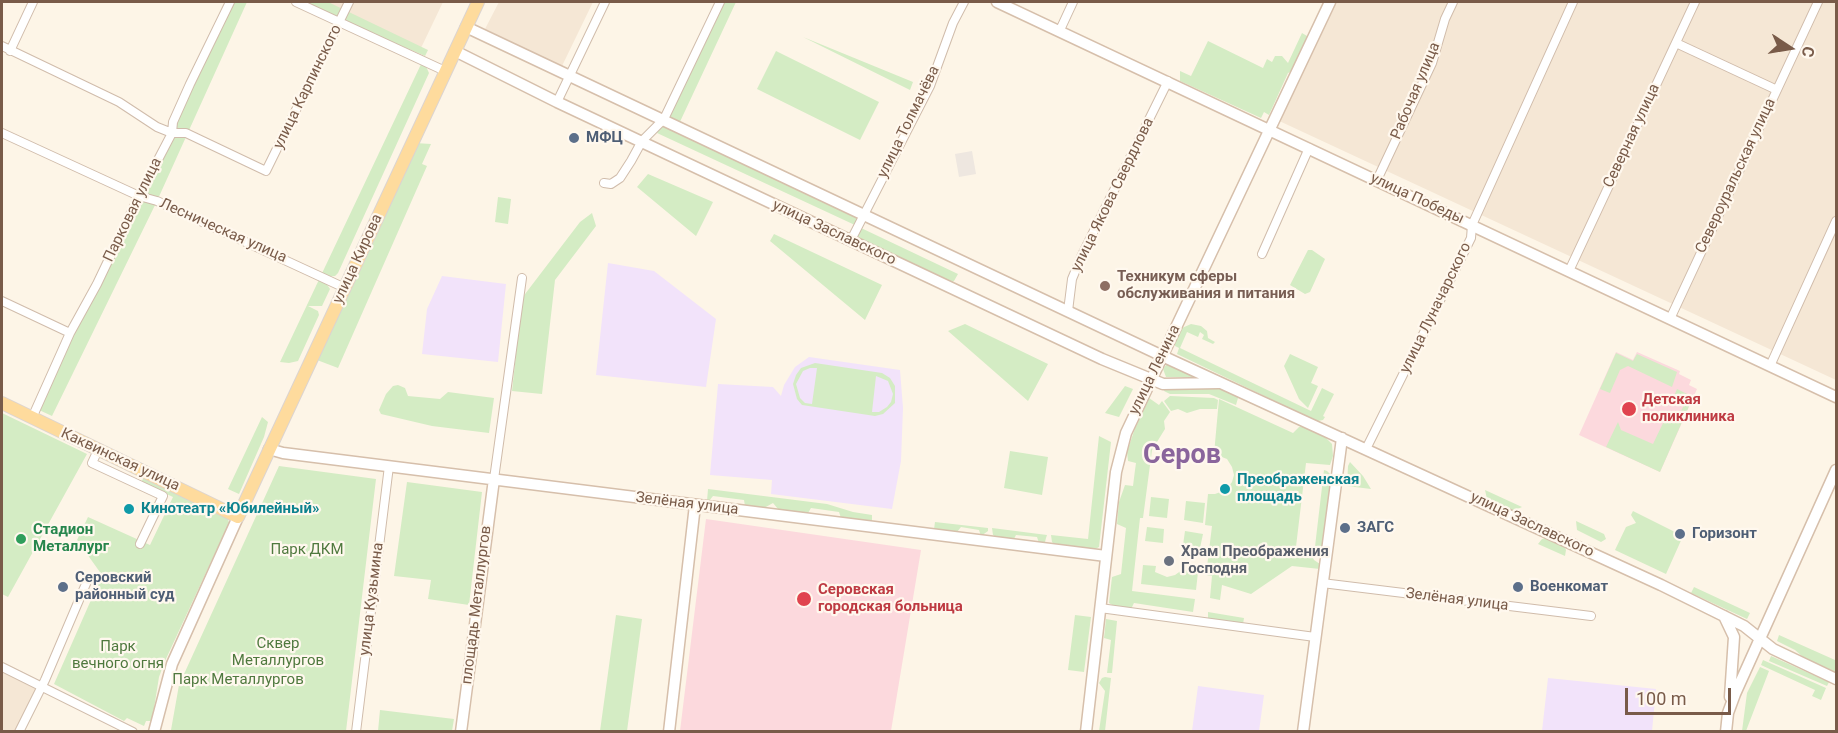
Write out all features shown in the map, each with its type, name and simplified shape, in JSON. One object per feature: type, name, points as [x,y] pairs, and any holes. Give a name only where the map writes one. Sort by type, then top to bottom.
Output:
[{"type":"main road","name":"улица Кирова","points":[[238,517],[478,2]]},
{"type":"main road","name":"Каквинская улица","points":[[2,403],[238,517]]},
{"type":"street","points":[[10,51],[33,2]]},
{"type":"street","name":"Парковая улица","points":[[33,418],[70,333],[172,133],[173,122],[230,2]]},
{"type":"street","points":[[296,2],[446,71]]},
{"type":"street","name":"улица Карпинского","points":[[172,133],[186,133],[266,171],[349,2]]},
{"type":"street","points":[[557,102],[605,2]]},
{"type":"street","points":[[604,183],[611,184],[620,178],[642,141],[664,119],[720,2]]},
{"type":"street","name":"улица Толмачёва","points":[[850,240],[930,86],[953,23],[964,2]]},
{"type":"street","name":"улица Победы","points":[[997,2],[1836,397]]},
{"type":"street","points":[[1059,30],[1072,2]]},
{"type":"street","name":"улица Ленина","points":[[1086,732],[1118,456],[1150,379],[1329,2]]},
{"type":"street","name":"Рабочая улица","points":[[1377,180],[1432,63],[1453,2]]},
{"type":"street","name":"улица Луначарского","points":[[1366,449],[1471,238],[1472,225],[1573,2]]},
{"type":"street","name":"Северная улица","points":[[1569,271],[1695,2]]},
{"type":"street","name":"Североуральская улица","points":[[1670,319],[1818,2]]},
{"type":"street","name":"улица Заславского","points":[[466,27],[1162,355],[1724,615],[1744,626],[1773,649],[1836,679]]},
{"type":"street","points":[[1676,43],[1777,90]]},
{"type":"street","points":[[2,46],[119,102],[157,127],[172,133]]},
{"type":"street","name":"улица Заславского","points":[[455,51],[557,102],[1150,379],[1163,384],[1222,383]]},
{"type":"street","name":"улица Якова Свердлова","points":[[1068,311],[1072,279],[1082,255],[1168,81]]},
{"type":"street","name":"Лесническая улица","points":[[2,133],[139,196],[157,201],[345,288]]},
{"type":"street","points":[[1262,254],[1309,148]]},
{"type":"street","points":[[1770,366],[1836,221]]},
{"type":"street","points":[[494,479],[522,278]]},
{"type":"street","points":[[2,301],[70,333]]},
{"type":"street","points":[[1303,732],[1342,438]]},
{"type":"street","name":"Зелёная улица","points":[[269,449],[283,453],[1106,556]]},
{"type":"street","points":[[98,450],[92,463],[163,496],[140,544]]},
{"type":"street","name":"улица Кузьмина","points":[[356,732],[389,466]]},
{"type":"street","points":[[1728,713],[1836,470]]},
{"type":"street","name":"площадь Металлургов","points":[[461,732],[494,479]]},
{"type":"street","points":[[669,732],[695,505]]},
{"type":"street","points":[[154,732],[172,664],[238,517]]},
{"type":"street","points":[[19,732],[88,579]]},
{"type":"street","name":"Зелёная улица","points":[[1322,583],[1591,616]]},
{"type":"street","points":[[1100,608],[1315,638]]},
{"type":"street","points":[[1724,615],[1734,637],[1726,732]]},
{"type":"street","points":[[2,668],[133,732]]},
{"type":"shaded area","points":[[323,2],[443,2],[421,48]]},
{"type":"shaded area","points":[[499,2],[593,2],[562,66],[485,29]]},
{"type":"shaded area","points":[[1330,2],[1836,2],[1836,380],[1275,119]]},
{"type":"shaded area","points":[[972,151],[976,174],[959,177],[955,154]]},
{"type":"shaded area","points":[[608,263],[654,271],[716,319],[706,387],[596,375]]},
{"type":"shaded area","points":[[442,276],[506,284],[498,362],[422,354],[427,309]]},
{"type":"shaded area","points":[[1616,352],[1633,360],[1637,352],[1680,371],[1679,374],[1691,380],[1689,385],[1697,389],[1660,472],[1579,435]]},
{"type":"shaded area","points":[[809,357],[900,370],[903,408],[901,461],[892,509],[771,494],[772,480],[710,475],[718,384],[773,387],[781,396],[784,385],[795,367]]},
{"type":"shaded area","name":"Серовская городская больница","points":[[706,519],[921,550],[891,731],[680,731]]},
{"type":"shaded area","points":[[2,668],[41,687],[19,731],[2,731]]},
{"type":"shaded area","points":[[1548,678],[1656,689],[1652,731],[1542,731]]},
{"type":"shaded area","points":[[1198,686],[1264,695],[1259,731],[1192,731]]},
{"type":"green space","points":[[231,2],[247,2],[157,201],[52,416],[37,409]]},
{"type":"green space","points":[[300,2],[328,2],[428,50],[425,56]]},
{"type":"green space","points":[[720,2],[736,2],[678,126],[863,213],[857,226],[657,133]]},
{"type":"green space","points":[[1302,33],[1307,36],[1308,40],[1295,70],[1288,73],[1269,115],[1264,112],[1261,118],[1180,81],[1180,71],[1191,76],[1208,41],[1263,68],[1267,59],[1272,62],[1275,56],[1282,56],[1288,63]]},
{"type":"green space","points":[[803,37],[913,82],[910,90]]},
{"type":"green space","points":[[776,51],[879,102],[860,140],[757,89]]},
{"type":"green space","points":[[423,60],[429,73],[338,273],[335,276],[322,277],[330,289],[322,306],[308,306],[318,311],[319,315],[298,361],[280,362]]},
{"type":"green space","points":[[415,143],[431,144],[422,164],[427,166],[338,368],[317,360]]},
{"type":"green space","points":[[648,174],[713,202],[696,236],[637,187]]},
{"type":"green space","points":[[498,197],[511,199],[508,224],[495,222]]},
{"type":"green space","points":[[592,213],[596,226],[555,280],[542,394],[512,391],[522,298],[580,222]]},
{"type":"green space","points":[[859,227],[958,274],[950,283],[858,239]]},
{"type":"green space","points":[[774,234],[882,285],[865,320],[770,241]]},
{"type":"green space","points":[[1308,250],[1312,250],[1325,259],[1310,292],[1305,294],[1290,285]]},
{"type":"green space","points":[[965,324],[1048,364],[1028,401],[948,331]]},
{"type":"green space","points":[[1191,324],[1201,326],[1207,331],[1208,338],[1215,342],[1213,344],[1202,339],[1204,335],[1200,332],[1198,337],[1187,332],[1180,348],[1311,411],[1322,388],[1334,394],[1323,420],[1318,421],[1308,417],[1177,354],[1179,348],[1175,346],[1175,343],[1182,328]]},
{"type":"green space","points":[[1616,353],[1633,361],[1637,354],[1677,372],[1672,387],[1628,366],[1620,370],[1610,393],[1600,389]]},
{"type":"green space","points":[[1290,354],[1318,367],[1311,383],[1318,386],[1308,408],[1299,399],[1284,366]]},
{"type":"green space","points":[[815,363],[882,373],[890,378],[895,386],[895,403],[883,414],[875,416],[802,405],[797,399],[793,384],[801,368]],"holes":[[[817,368],[812,404],[805,403],[800,398],[796,384],[803,371]],[[876,376],[888,381],[893,394],[887,407],[879,412],[872,412]]]},
{"type":"green space","points":[[1169,364],[1196,377],[1166,377],[1163,369]]},
{"type":"green space","points":[[398,385],[405,388],[408,396],[440,399],[448,392],[494,398],[489,433],[432,426],[381,414],[379,410],[386,394],[393,386]]},
{"type":"green space","points":[[1125,386],[1133,389],[1119,417],[1105,413]]},
{"type":"green space","points":[[1217,387],[1236,395],[1238,398],[1236,405],[1209,394],[1170,394],[1164,391],[1165,388]]},
{"type":"green space","points":[[1677,389],[1693,397],[1660,472],[1606,447],[1618,422],[1621,430],[1653,444],[1664,421],[1677,419],[1684,405],[1675,399]]},
{"type":"green space","points":[[1170,396],[1214,398],[1218,400],[1217,409],[1200,409],[1187,413],[1178,409],[1171,411],[1164,401]]},
{"type":"green space","points":[[1149,398],[1159,405],[1162,401],[1170,412],[1164,421],[1165,429],[1152,450],[1143,518],[1140,518],[1132,591],[1195,599],[1193,612],[1134,603],[1131,609],[1109,603],[1112,577],[1121,574],[1126,528],[1117,524],[1119,502],[1125,485],[1133,486],[1136,463],[1128,461],[1127,452]]},
{"type":"green space","points":[[1219,399],[1293,433],[1303,426],[1324,436],[1332,444],[1333,456],[1330,465],[1306,463],[1295,555],[1313,558],[1320,564],[1320,569],[1292,566],[1251,594],[1222,585],[1220,600],[1210,598],[1212,576],[1206,575],[1212,526],[1205,525],[1208,494],[1226,490],[1234,475],[1227,459],[1214,454]]},
{"type":"green space","name":"Стадион Металлург","points":[[2,413],[87,454],[8,597],[2,594]]},
{"type":"green space","points":[[262,417],[268,422],[264,437],[239,494],[228,489]]},
{"type":"green space","points":[[1099,436],[1111,442],[1099,547],[1093,550],[1055,545],[1051,535],[1088,539]]},
{"type":"green space","points":[[1010,451],[1048,457],[1042,495],[1004,488]]},
{"type":"green space","points":[[1350,462],[1363,476],[1371,489],[1347,486]]},
{"type":"green space","name":"Сквер Металлургов","points":[[279,466],[376,479],[346,731],[171,730],[179,685]]},
{"type":"green space","points":[[1324,470],[1331,475],[1322,553],[1319,556],[1314,555]]},
{"type":"green space","name":"Парк вечного огня","points":[[145,476],[175,493],[227,515],[229,523],[165,661],[159,677],[152,721],[146,721],[144,726],[127,718],[124,721],[54,684],[102,575],[77,540],[88,517],[150,545],[173,497],[141,482]]},
{"type":"green space","points":[[407,482],[482,492],[469,605],[428,599],[431,580],[394,576]]},
{"type":"green space","points":[[708,489],[827,504],[872,515],[872,521],[841,518],[839,512],[811,508],[808,513],[778,509],[773,503],[764,508],[745,506],[744,500],[713,496],[707,501]]},
{"type":"green space","points":[[1485,490],[1522,507],[1513,511],[1487,499]]},
{"type":"green space","points":[[1151,497],[1169,499],[1167,518],[1149,516]]},
{"type":"green space","points":[[1186,501],[1205,503],[1203,523],[1184,520]]},
{"type":"green space","points":[[1633,511],[1683,536],[1666,574],[1615,550],[1626,527],[1636,523],[1631,515]]},
{"type":"green space","points":[[1576,521],[1604,534],[1606,539],[1601,542],[1577,530]]},
{"type":"green space","points":[[935,522],[988,528],[988,531],[981,536],[979,530],[961,527],[957,532],[934,529]]},
{"type":"green space","points":[[1147,527],[1164,529],[1163,543],[1145,541]]},
{"type":"green space","points":[[992,528],[1047,535],[1045,542],[1039,543],[1037,537],[1016,535],[1014,539],[996,537],[993,535]]},
{"type":"green space","points":[[1185,531],[1203,534],[1200,548],[1183,545]]},
{"type":"green space","points":[[1546,538],[1564,546],[1565,556],[1538,544]]},
{"type":"green space","points":[[1143,565],[1156,566],[1155,572],[1167,577],[1182,570],[1198,572],[1196,590],[1141,584]]},
{"type":"green space","points":[[1694,587],[1750,613],[1747,619],[1691,593]]},
{"type":"green space","points":[[1208,612],[1244,618],[1243,624],[1208,619]]},
{"type":"green space","points":[[616,615],[642,619],[627,731],[600,731]]},
{"type":"green space","points":[[1075,615],[1091,617],[1084,672],[1068,670]]},
{"type":"green space","points":[[1106,619],[1117,621],[1112,673],[1107,673],[1111,640],[1104,638]]},
{"type":"green space","points":[[1779,635],[1835,660],[1836,672],[1804,658],[1795,650],[1777,641]]},
{"type":"green space","points":[[1771,656],[1829,682],[1827,686],[1769,661]]},
{"type":"green space","points":[[1763,660],[1826,688],[1821,700],[1812,696],[1815,690],[1761,665]]},
{"type":"green space","points":[[1760,667],[1769,671],[1746,731],[1742,731],[1747,693]]},
{"type":"green space","points":[[1105,677],[1111,678],[1105,731],[1099,731],[1105,691],[1099,683]]},
{"type":"green space","points":[[380,710],[454,719],[452,731],[378,731]]},
{"type":"place","name":"МФЦ","points":[[574,138]]},
{"type":"place","name":"Техникум сферы обслуживания и питания","points":[[1105,286]]},
{"type":"place","name":"Детская поликлиника","points":[[1629,409]]},
{"type":"place","name":"Преображенская площадь","points":[[1225,489]]},
{"type":"place","name":"Кинотеатр «Юбилейный»","points":[[129,509]]},
{"type":"place","name":"ЗАГС","points":[[1345,528]]},
{"type":"place","name":"Горизонт","points":[[1680,534]]},
{"type":"place","name":"Стадион Металлург","points":[[21,539]]},
{"type":"place","name":"Храм Преображения Господня","points":[[1169,561]]},
{"type":"place","name":"Серовский районный суд","points":[[63,587]]},
{"type":"place","name":"Военкомат","points":[[1518,587]]},
{"type":"place","name":"Серовская городская больница","points":[[804,599]]},
{"type":"district","name":"Серов","points":[[1182,456]]},
{"type":"park label","name":"Парк ДКМ","points":[[307,550]]},
{"type":"park label","name":"Парк Металлургов","points":[[238,680]]}]
